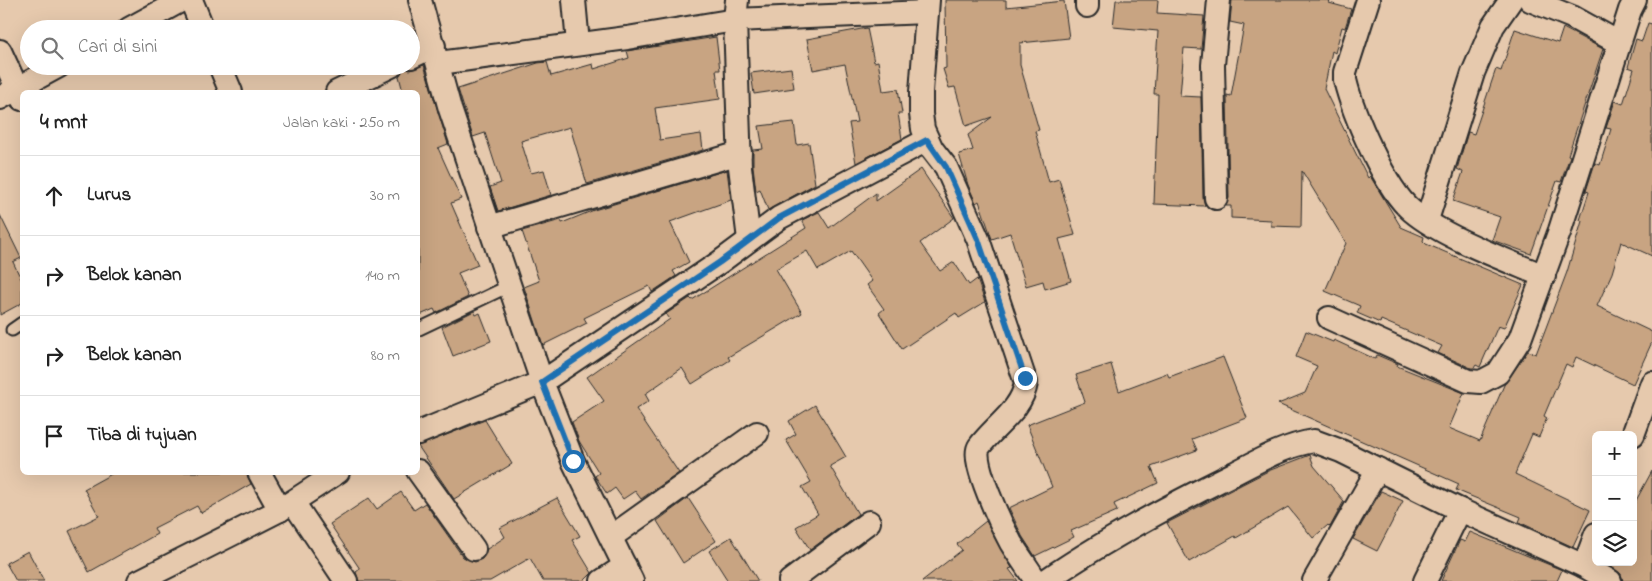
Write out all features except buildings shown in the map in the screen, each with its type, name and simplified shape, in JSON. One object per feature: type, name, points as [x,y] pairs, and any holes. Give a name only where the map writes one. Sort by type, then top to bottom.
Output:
[{"type":"street","points":[[145,20],[182,0]]},
{"type":"street","points":[[191,0],[199,20]]},
{"type":"street","points":[[420,0],[450,109],[542,382],[573,461],[629,574],[602,581]]},
{"type":"street","points":[[574,0],[578,44]]},
{"type":"street","points":[[1216,198],[1213,65],[1219,0]]},
{"type":"street","points":[[1368,0],[1346,72],[1348,89],[1365,138],[1384,171],[1411,210],[1458,238],[1544,276]]},
{"type":"street","points":[[1427,220],[1473,73],[1492,26],[1511,0]]},
{"type":"street","points":[[1530,0],[1572,17],[1619,43]]},
{"type":"street","points":[[1329,318],[1468,381],[1481,382],[1498,373],[1507,362],[1520,338],[1544,276],[1619,43],[1635,0]]},
{"type":"street","points":[[420,56],[578,44],[736,10],[927,6],[921,114],[927,140],[946,167],[978,239],[1025,378],[1025,390],[1022,397],[979,447],[977,459],[985,483],[1010,541],[1036,581]]},
{"type":"street","points":[[736,10],[740,153],[749,240]]},
{"type":"street","points":[[0,51],[13,95]]},
{"type":"street","points":[[21,90],[45,75]]},
{"type":"street","points":[[224,75],[230,90]]},
{"type":"street","points":[[341,90],[372,75]]},
{"type":"street","points":[[420,431],[542,382],[720,262],[779,218],[927,140]]},
{"type":"street","points":[[489,227],[740,153]]},
{"type":"street","points":[[1634,431],[1652,383]]},
{"type":"street","points":[[610,536],[757,433]]},
{"type":"street","points":[[1045,581],[1093,549],[1144,519],[1262,459],[1314,441],[1322,443],[1460,510],[1584,566],[1610,581]]},
{"type":"street","points":[[1314,581],[1378,469]]},
{"type":"street","points":[[420,474],[474,549]]},
{"type":"street","points":[[261,475],[346,581]]},
{"type":"street","points":[[139,581],[286,506],[333,475]]},
{"type":"street","points":[[1425,581],[1460,510]]},
{"type":"street","points":[[790,581],[870,522]]},
{"type":"street","points":[[1584,566],[1592,545]]},
{"type":"lane","points":[[420,329],[509,286]]},
{"type":"lane","points":[[12,330],[20,324]]},
{"type":"route","points":[[573,461],[542,382],[720,262],[779,218],[927,140],[946,167],[961,197],[989,267],[1025,378]]}]
